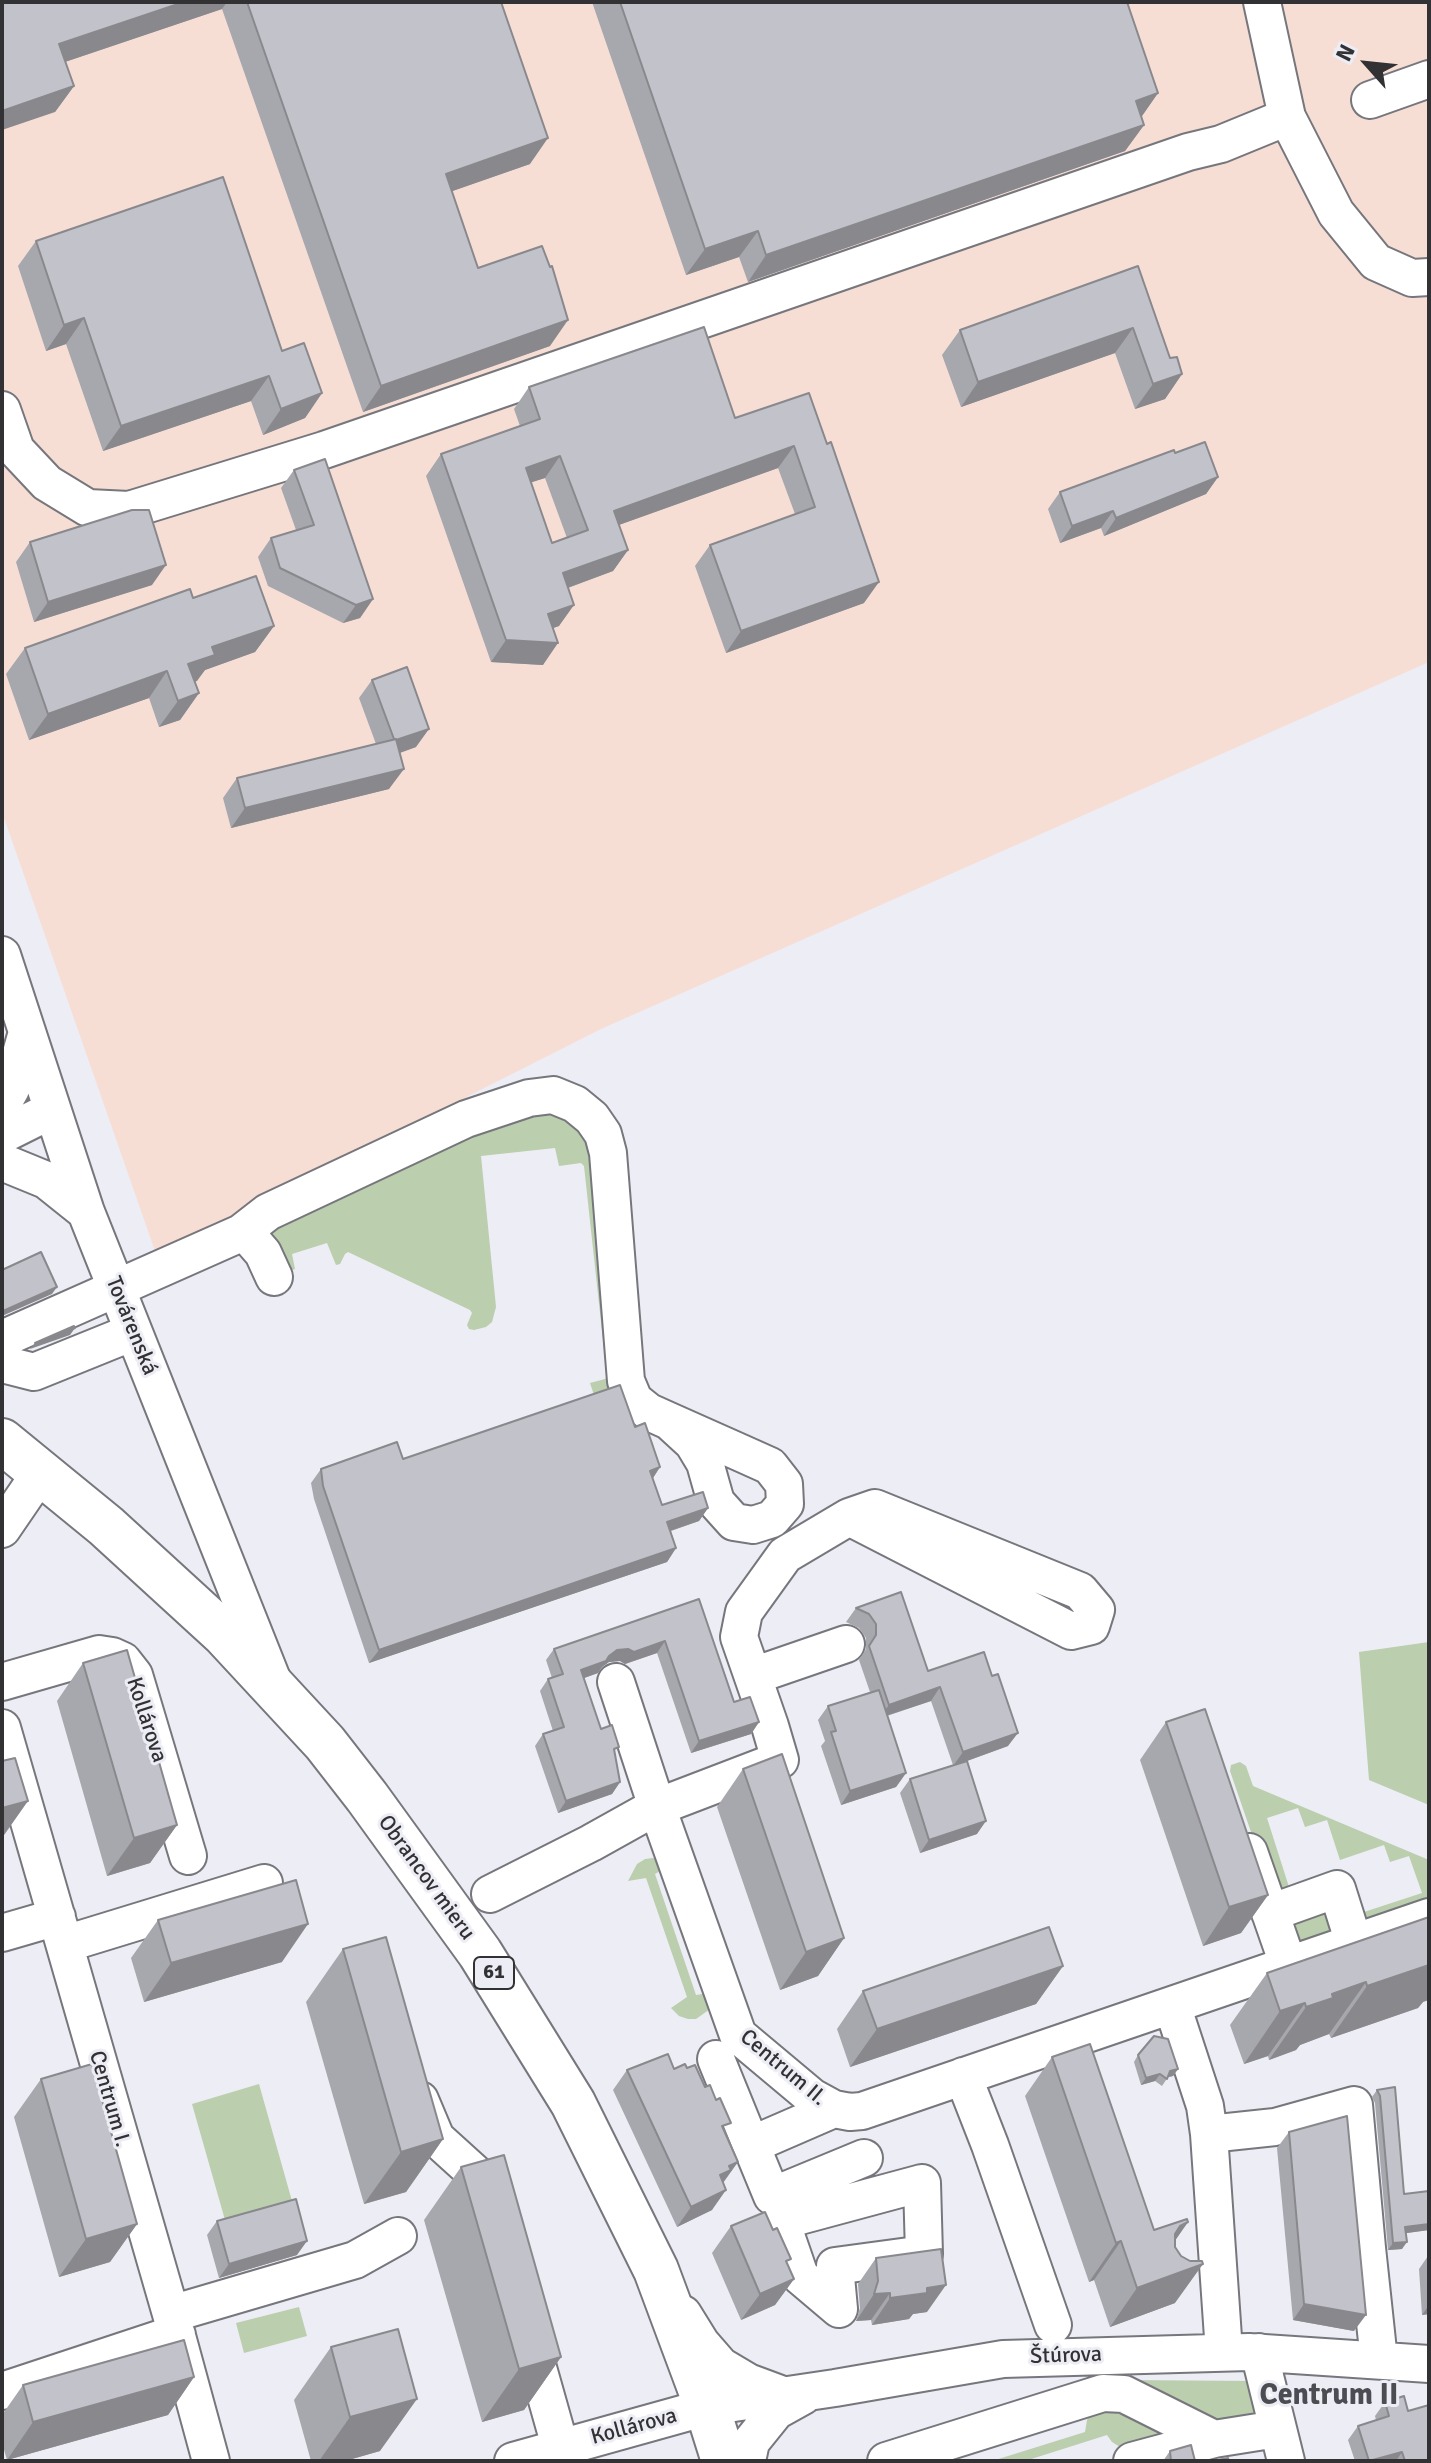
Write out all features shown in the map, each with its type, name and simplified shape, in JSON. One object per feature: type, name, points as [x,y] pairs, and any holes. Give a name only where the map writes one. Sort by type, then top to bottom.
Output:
[{"type":"main road","name":"Obrancov mieru","points":[[2,1441],[170,1583],[224,1634],[325,1743],[497,1977],[573,2103],[656,2270],[724,2461]]},
{"type":"street","points":[[1262,2],[1287,117],[1336,213],[1376,262],[1412,278],[1429,277]]},
{"type":"street","points":[[1370,100],[1429,79]]},
{"type":"street","points":[[2,410],[16,450],[47,483],[88,508],[129,510],[324,450],[1188,152],[1221,144],[1287,117]]},
{"type":"street","name":"Továrenská","points":[[2,955],[86,1212],[277,1692]]},
{"type":"street","points":[[2,1105],[11,1089],[27,1032]]},
{"type":"street","points":[[2,1364],[34,1372],[268,1212],[466,1119],[529,1098],[553,1095],[575,1104],[592,1118],[603,1134],[608,1153],[626,1381],[634,1400],[649,1412],[669,1421]]},
{"type":"street","points":[[2,1135],[52,1110]]},
{"type":"street","points":[[2,1162],[46,1180],[86,1212]]},
{"type":"street","points":[[241,1233],[263,1253],[274,1277]]},
{"type":"street","points":[[2,1339],[124,1310]]},
{"type":"street","points":[[2,1529],[41,1472]]},
{"type":"street","points":[[490,1894],[657,1807],[780,1760],[739,1637],[744,1612],[785,1555],[849,1517],[875,1508],[1080,1591],[1096,1610],[1091,1626],[1071,1631],[849,1517]]},
{"type":"street","points":[[753,1676],[846,1644]]},
{"type":"street","name":"Kollárova","points":[[2,1682],[99,1654],[123,1661],[134,1675],[188,1856]]},
{"type":"street","name":"Centrum II.","points":[[616,1682],[738,2035],[812,2097],[834,2109],[862,2111],[1429,1917]]},
{"type":"street","name":"Centrum I.","points":[[3,1731],[174,2325],[207,2458]]},
{"type":"street","points":[[1241,1827],[1288,1964]]},
{"type":"street","points":[[2,1933],[61,1931],[264,1883]]},
{"type":"street","points":[[1270,1913],[1337,1889],[1354,1943]]},
{"type":"street","points":[[1132,2461],[1214,2439],[1282,2445],[1241,2352],[1219,2268],[1205,2106],[1172,2005]]},
{"type":"street","points":[[716,2059],[772,2196],[864,2158]]},
{"type":"street","points":[[406,2065],[436,2138],[489,2186],[501,2232]]},
{"type":"street","points":[[963,2076],[1053,2325]]},
{"type":"street","points":[[1209,2134],[1275,2127],[1354,2105],[1379,2360]]},
{"type":"street","points":[[751,2145],[834,2109]]},
{"type":"street","points":[[922,2183],[924,2254],[835,2266],[839,2309],[800,2276],[781,2221],[922,2183]]},
{"type":"street","points":[[2,2391],[159,2339],[174,2325],[355,2260],[398,2236]]},
{"type":"street","points":[[1181,2277],[1219,2268]]},
{"type":"street","points":[[656,2270],[701,2343],[721,2366],[748,2382],[797,2394]]},
{"type":"street","name":"Kollárova","points":[[521,2307],[560,2446]]},
{"type":"street","name":"Štúrova","points":[[707,2407],[1003,2359],[1241,2352],[1429,2364]]},
{"type":"street","points":[[886,2461],[1103,2393],[1124,2394],[1214,2439]]},
{"type":"street","points":[[747,2461],[751,2442],[776,2411],[797,2394]]},
{"type":"street","name":"Kollárova","points":[[513,2461],[707,2407]]},
{"type":"shaded area","points":[[2,2],[1429,2],[1429,662],[601,1029],[156,1254],[2,812]]},
{"type":"green space","points":[[543,1110],[579,1124],[593,1150],[613,1389],[594,1395],[590,1383],[607,1377],[584,1166],[581,1163],[559,1166],[555,1148],[481,1156],[496,1307],[492,1322],[486,1327],[469,1329],[470,1310],[348,1252],[336,1265],[327,1243],[292,1254],[295,1269],[289,1271],[270,1228],[464,1130]]},
{"type":"green space","points":[[1429,1642],[1429,1805],[1369,1780],[1359,1652]]},
{"type":"green space","points":[[1240,1762],[1246,1766],[1253,1786],[1429,1860],[1429,1906],[1368,1926],[1361,1915],[1364,1912],[1422,1893],[1409,1856],[1390,1862],[1384,1845],[1340,1860],[1327,1820],[1305,1827],[1298,1808],[1267,1818],[1289,1887],[1286,1893],[1271,1890],[1230,1771],[1231,1765]]},
{"type":"green space","points":[[653,1858],[671,1865],[655,1874],[696,1995],[715,1992],[710,2009],[696,2019],[679,2016],[671,2008],[687,1997],[646,1878],[628,1881],[637,1864]]},
{"type":"green space","points":[[1331,1909],[1335,1934],[1299,1947],[1290,1917]]},
{"type":"green space","points":[[259,2084],[292,2201],[225,2220],[192,2104]]},
{"type":"green space","points":[[299,2307],[307,2336],[244,2353],[236,2323]]},
{"type":"green space","points":[[1121,2380],[1258,2381],[1259,2410],[1250,2419],[1227,2425]]},
{"type":"green space","points":[[1110,2405],[1162,2426],[1161,2434],[1156,2440],[1130,2447],[1120,2447],[1107,2435],[1025,2461],[992,2461],[1085,2432],[1091,2413]]},
{"type":"building","points":[[2,2],[184,2],[59,44],[74,86],[2,111]]},
{"type":"building","points":[[247,2],[501,2],[548,138],[446,174],[478,268],[542,246],[552,266],[568,320],[381,386]]},
{"type":"building","points":[[620,2],[1127,2],[1158,93],[1136,101],[1144,125],[766,255],[758,231],[705,249]]},
{"type":"building","points":[[223,177],[282,351],[304,343],[322,393],[281,409],[269,376],[121,426],[84,318],[64,325],[36,241]]},
{"type":"building","points":[[1138,266],[1170,358],[1177,357],[1182,374],[1153,384],[1133,328],[978,382],[960,330]]},
{"type":"building","points":[[704,327],[735,418],[809,393],[827,444],[831,442],[879,582],[741,631],[710,545],[815,507],[794,446],[614,511],[628,550],[563,573],[574,605],[548,614],[558,643],[506,640],[441,454],[540,419],[529,387]],"holes":[[[560,456],[588,530],[552,543],[526,468]]]},
{"type":"building","points":[[1205,442],[1218,477],[1116,518],[1113,511],[1072,526],[1060,492],[1174,450],[1175,453]]},
{"type":"building","points":[[325,459],[373,599],[356,605],[280,568],[271,538],[314,525],[294,470]]},
{"type":"building","points":[[132,510],[149,510],[166,565],[48,602],[30,542]]},
{"type":"building","points":[[256,576],[274,626],[212,647],[215,655],[188,664],[199,693],[178,701],[167,671],[48,714],[25,648],[190,589],[193,598]]},
{"type":"building","points":[[407,667],[429,729],[396,740],[372,680]]},
{"type":"building","points":[[396,739],[404,769],[245,808],[237,778]]},
{"type":"building","points":[[41,1252],[57,1287],[3,1311],[2,1270]]},
{"type":"building","points":[[74,1326],[75,1328],[35,1343]]},
{"type":"building","points":[[620,1385],[635,1427],[645,1423],[660,1467],[650,1471],[662,1505],[703,1492],[708,1508],[667,1522],[676,1548],[379,1650],[323,1486],[321,1469],[397,1442],[403,1459]]},
{"type":"building","points":[[901,1592],[928,1671],[984,1652],[992,1676],[998,1674],[1018,1733],[963,1752],[940,1687],[889,1705],[869,1646],[876,1635],[876,1624],[869,1614],[856,1608]]},
{"type":"building","points":[[699,1599],[734,1702],[750,1697],[759,1722],[699,1741],[665,1641],[634,1652],[617,1650],[606,1661],[581,1670],[601,1729],[612,1725],[619,1747],[614,1749],[620,1782],[566,1801],[543,1734],[564,1727],[548,1679],[563,1674],[554,1649]]},
{"type":"building","points":[[127,1650],[177,1825],[134,1838],[83,1663]]},
{"type":"building","points":[[879,1690],[906,1773],[850,1791],[831,1732],[836,1731],[828,1706]]},
{"type":"building","points":[[1205,1709],[1268,1895],[1229,1907],[1166,1722]]},
{"type":"building","points":[[782,1754],[844,1938],[806,1952],[743,1769]]},
{"type":"building","points":[[15,1758],[28,1801],[2,1808],[2,1761]]},
{"type":"building","points":[[967,1761],[986,1821],[929,1840],[910,1779]]},
{"type":"building","points":[[296,1880],[308,1924],[171,1963],[158,1920]]},
{"type":"building","points":[[1429,1917],[1429,1965],[1367,1986],[1366,1982],[1306,2007],[1305,2003],[1280,2011],[1267,1973]]},
{"type":"building","points":[[1049,1927],[1063,1966],[877,2029],[863,1991]]},
{"type":"building","points":[[386,1937],[443,2139],[401,2152],[343,1949]]},
{"type":"building","points":[[1154,2036],[1168,2039],[1178,2069],[1170,2071],[1167,2079],[1160,2074],[1146,2078],[1138,2055]]},
{"type":"building","points":[[1090,2044],[1154,2230],[1187,2219],[1188,2222],[1180,2226],[1175,2234],[1175,2247],[1181,2256],[1190,2261],[1202,2261],[1203,2264],[1137,2288],[1121,2241],[1116,2243],[1052,2057]]},
{"type":"building","points":[[668,2054],[674,2069],[685,2064],[687,2068],[695,2065],[705,2087],[710,2085],[716,2100],[720,2098],[731,2123],[722,2126],[738,2162],[720,2175],[726,2190],[691,2207],[627,2070]]},
{"type":"building","points":[[92,2064],[137,2224],[86,2239],[41,2079]]},
{"type":"building","points":[[1395,2087],[1404,2194],[1429,2191],[1429,2224],[1405,2227],[1407,2242],[1393,2243],[1377,2090]]},
{"type":"building","points":[[1347,2116],[1366,2315],[1304,2304],[1289,2132]]},
{"type":"building","points":[[504,2155],[561,2357],[519,2369],[461,2167]]},
{"type":"building","points":[[296,2199],[307,2241],[229,2264],[217,2221]]},
{"type":"building","points":[[765,2212],[773,2230],[777,2228],[791,2259],[786,2261],[794,2279],[760,2294],[731,2226]]},
{"type":"building","points":[[941,2249],[946,2285],[927,2288],[927,2293],[890,2298],[890,2293],[874,2294],[878,2281],[876,2258]]},
{"type":"building","points":[[398,2329],[417,2399],[350,2417],[331,2347]]},
{"type":"building","points":[[184,2340],[194,2377],[33,2422],[23,2385]]},
{"type":"building","points":[[1404,2396],[1408,2411],[1429,2405],[1429,2461],[1405,2461],[1402,2452],[1369,2461],[1358,2426],[1389,2416],[1385,2402]]},
{"type":"building","points":[[1191,2445],[1195,2461],[1171,2461],[1170,2451]]},
{"type":"district","name":"Centrum II","points":[[1329,2396]]}]
